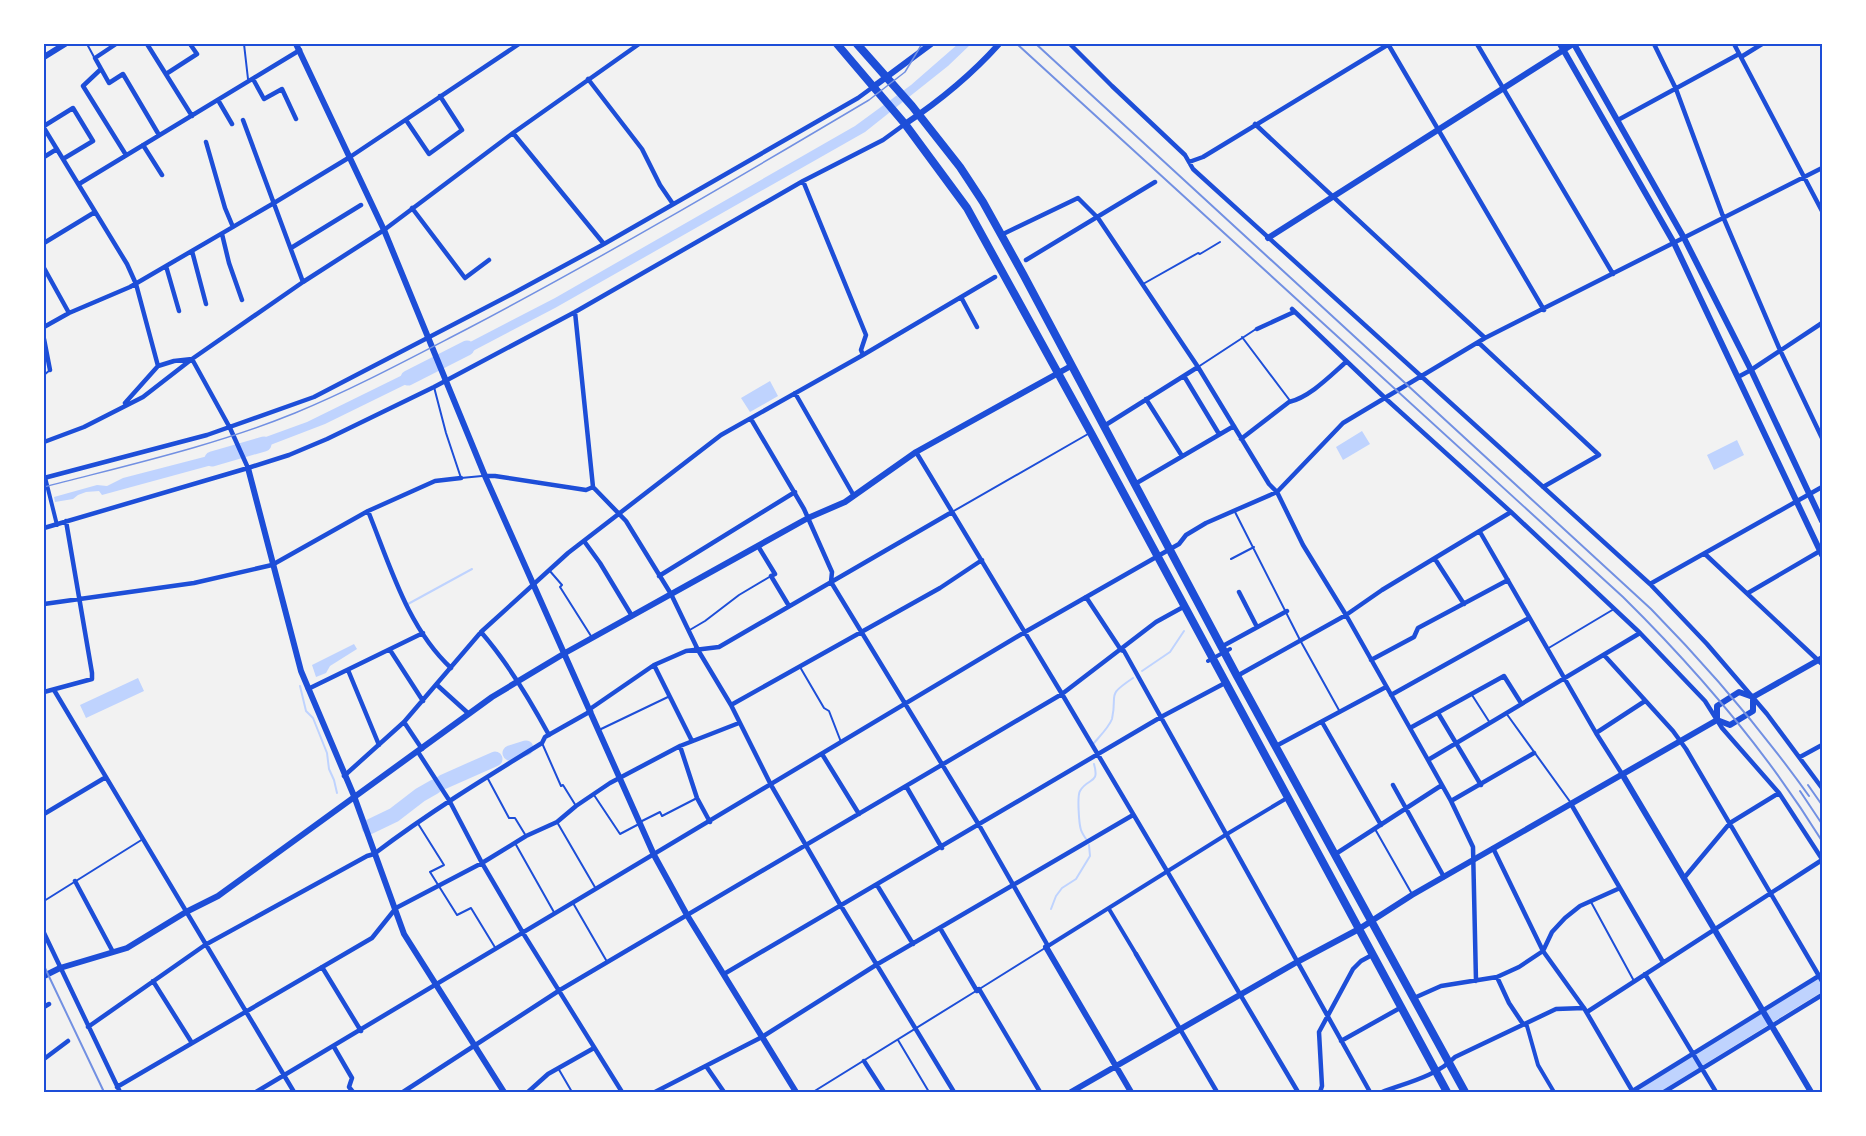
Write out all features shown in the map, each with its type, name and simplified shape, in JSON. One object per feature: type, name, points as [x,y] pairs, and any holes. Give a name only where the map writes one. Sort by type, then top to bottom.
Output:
[{"type":"highway","points":[[837,44],[899,116],[967,208],[1059,373],[1447,1092]]},
{"type":"highway","points":[[858,44],[888,77],[960,167],[1001,235],[1170,550],[1226,648],[1237,676],[1465,1092]]},
{"type":"street","points":[[44,55],[65,44]]},
{"type":"street","points":[[116,44],[95,58],[109,83],[123,74],[159,135]]},
{"type":"street","points":[[147,44],[192,116]]},
{"type":"street","points":[[166,74],[197,54],[190,44]]},
{"type":"street","points":[[296,44],[384,230],[485,476],[654,855],[687,915],[796,1092]]},
{"type":"street","points":[[44,327],[69,313],[136,284],[274,203],[350,157],[517,44]]},
{"type":"street","points":[[44,442],[84,427],[143,397],[192,359],[303,282],[384,230],[513,133],[639,44]]},
{"type":"street","points":[[57,525],[44,478],[230,428],[314,397],[429,339],[604,244],[858,98],[931,44]]},
{"type":"street","points":[[44,528],[290,455],[434,387],[575,312],[803,181],[884,140],[919,115],[984,61],[999,44]]},
{"type":"street","points":[[1070,44],[1185,155],[1193,170],[1650,584],[1753,697],[1822,788]]},
{"type":"street","points":[[1189,162],[1203,157],[1388,44],[1544,309]]},
{"type":"street","points":[[1477,44],[1613,274]]},
{"type":"street","points":[[1269,238],[1503,88],[1562,46],[1573,44],[1684,238],[1751,370],[1822,521]]},
{"type":"street","points":[[1654,44],[1677,89],[1724,219],[1780,350],[1822,438]]},
{"type":"street","points":[[1734,44],[1822,211]]},
{"type":"street","points":[[1618,120],[1762,44]]},
{"type":"street","points":[[1562,46],[1674,243],[1821,553],[1748,593]]},
{"type":"street","points":[[79,184],[300,51]]},
{"type":"street","points":[[101,69],[83,86],[126,155]]},
{"type":"street","points":[[251,80],[264,99],[282,89],[296,118]]},
{"type":"street","points":[[588,80],[642,149],[660,185],[673,204]]},
{"type":"street","points":[[406,120],[429,154],[462,130],[440,96]]},
{"type":"street","points":[[218,100],[232,124]]},
{"type":"street","points":[[63,159],[93,141],[73,108],[44,127],[63,159],[79,184],[95,212],[127,264],[136,284],[158,366]]},
{"type":"street","points":[[243,120],[303,282]]},
{"type":"street","points":[[1255,124],[1485,338]]},
{"type":"street","points":[[513,133],[604,244]]},
{"type":"street","points":[[206,142],[225,208],[233,227]]},
{"type":"street","points":[[143,145],[162,175]]},
{"type":"street","points":[[44,157],[57,149]]},
{"type":"street","points":[[256,1092],[362,1031],[1025,632],[1170,550],[1186,535],[1206,523],[1277,492],[1343,423],[1485,338],[1822,168]]},
{"type":"street","points":[[803,181],[866,335],[861,350],[863,355]]},
{"type":"street","points":[[1026,260],[1155,182]]},
{"type":"street","points":[[1001,235],[1078,198],[1098,218],[1198,367],[1269,484],[1277,492],[1303,545],[1346,615],[1451,801],[1473,847],[1476,981]]},
{"type":"street","points":[[291,248],[361,205]]},
{"type":"street","points":[[412,208],[465,278],[489,261]]},
{"type":"street","points":[[44,243],[95,212]]},
{"type":"street","points":[[222,234],[242,300]]},
{"type":"street","points":[[192,251],[206,304]]},
{"type":"street","points":[[166,266],[179,311]]},
{"type":"street","points":[[44,268],[69,313]]},
{"type":"street","points":[[344,776],[404,722],[481,632],[534,583],[584,541],[721,435],[995,277]]},
{"type":"street","points":[[961,297],[977,327]]},
{"type":"street","points":[[1257,329],[1293,310],[1346,362],[1640,633],[1705,701],[1717,720],[1779,793],[1822,860],[1586,1010],[1556,1009],[1455,1057],[1435,1071],[1382,1092]]},
{"type":"street","points":[[575,312],[593,487],[626,521],[670,594],[698,650],[731,705],[771,785],[876,965],[954,1092]]},
{"type":"street","points":[[1738,377],[1822,323]]},
{"type":"street","points":[[44,339],[50,370]]},
{"type":"street","points":[[1479,343],[1599,455],[1543,487]]},
{"type":"street","points":[[122,406],[158,366],[192,359]]},
{"type":"street","points":[[192,359],[230,428],[248,468],[301,671],[354,796],[404,934],[504,1092]]},
{"type":"street","points":[[1241,439],[1291,402],[1322,383],[1346,362]]},
{"type":"street","points":[[44,976],[60,968],[127,948],[186,912],[218,896],[492,697],[670,594],[808,518],[845,502],[916,452],[1071,366]]},
{"type":"street","points":[[1103,426],[1198,367]]},
{"type":"street","points":[[1184,376],[1219,434]]},
{"type":"street","points":[[795,393],[854,495]]},
{"type":"street","points":[[1146,399],[1182,456]]},
{"type":"street","points":[[751,419],[808,518],[832,572],[831,582],[979,825],[1131,1092]]},
{"type":"street","points":[[1135,485],[1234,426]]},
{"type":"street","points":[[916,452],[1298,1092]]},
{"type":"street","points":[[485,476],[586,490],[593,487]]},
{"type":"street","points":[[44,604],[194,583],[272,565],[368,511],[435,481],[461,478]]},
{"type":"street","points":[[1650,584],[1822,486]]},
{"type":"street","points":[[659,576],[795,492]]},
{"type":"street","points":[[368,511],[406,605],[437,655],[451,668]]},
{"type":"street","points":[[88,1027],[205,945],[266,910],[374,854],[417,821],[542,742],[545,737],[590,710],[654,665],[686,651],[719,646],[952,512]]},
{"type":"street","points":[[1237,676],[1346,615],[1382,590],[1511,512]]},
{"type":"street","points":[[44,692],[92,679],[66,521]]},
{"type":"street","points":[[1480,532],[1596,733],[1810,1092]]},
{"type":"street","points":[[584,541],[632,615]]},
{"type":"street","points":[[758,546],[775,574],[771,576],[789,606]]},
{"type":"street","points":[[1705,554],[1821,661],[1753,697],[1739,692],[1717,706],[1717,720]]},
{"type":"street","points":[[1435,559],[1464,604]]},
{"type":"street","points":[[731,705],[940,588],[982,560]]},
{"type":"street","points":[[1371,660],[1414,637],[1418,628],[1508,580]]},
{"type":"street","points":[[1239,592],[1257,627]]},
{"type":"street","points":[[1086,597],[1121,650],[1124,651],[1370,1092]]},
{"type":"street","points":[[403,1092],[560,990],[1062,694],[1156,622],[1185,606]]},
{"type":"street","points":[[1208,661],[1257,627],[1287,611]]},
{"type":"street","points":[[1391,695],[1529,618]]},
{"type":"street","points":[[481,632],[518,681],[549,735]]},
{"type":"street","points":[[308,689],[423,633]]},
{"type":"street","points":[[1428,760],[1640,633]]},
{"type":"street","points":[[390,650],[423,700]]},
{"type":"street","points":[[1493,848],[1543,951],[1586,1010],[1632,1092],[1762,1011],[1822,977],[1680,740],[1604,655]]},
{"type":"street","points":[[654,665],[692,741]]},
{"type":"street","points":[[348,670],[379,744]]},
{"type":"street","points":[[1410,728],[1504,676],[1521,703]]},
{"type":"street","points":[[724,974],[942,848],[1161,717],[1225,683]]},
{"type":"street","points":[[437,685],[470,714]]},
{"type":"street","points":[[1276,746],[1386,687]]},
{"type":"street","points":[[54,690],[294,1092]]},
{"type":"street","points":[[1071,1092],[1116,1068],[1240,994],[1359,929],[1412,895],[1680,740],[1717,720],[1730,725],[1753,711],[1753,697]]},
{"type":"street","points":[[1596,733],[1645,701]]},
{"type":"street","points":[[1438,713],[1481,785]]},
{"type":"street","points":[[404,722],[523,933],[622,1092]]},
{"type":"street","points":[[1322,722],[1381,825]]},
{"type":"street","points":[[117,1087],[372,938],[396,908],[482,863],[526,836],[557,822],[576,806],[620,778],[680,746],[739,723]]},
{"type":"street","points":[[1800,757],[1822,745]]},
{"type":"street","points":[[680,746],[697,798],[710,822]]},
{"type":"street","points":[[1451,801],[1534,753]]},
{"type":"street","points":[[822,754],[859,814]]},
{"type":"street","points":[[44,814],[106,777]]},
{"type":"street","points":[[1393,785],[1444,877]]},
{"type":"street","points":[[1334,855],[1442,785]]},
{"type":"street","points":[[906,786],[942,848]]},
{"type":"street","points":[[1047,947],[1299,790]]},
{"type":"street","points":[[1684,878],[1730,823],[1779,793]]},
{"type":"street","points":[[1571,804],[1663,962]]},
{"type":"street","points":[[655,1092],[762,1037],[876,965],[1133,815]]},
{"type":"street","points":[[75,881],[113,952]]},
{"type":"street","points":[[877,885],[913,944]]},
{"type":"street","points":[[1414,998],[1440,986],[1497,977],[1532,960],[1543,951],[1552,932],[1565,918],[1580,906],[1620,888]]},
{"type":"street","points":[[1109,909],[1217,1092]]},
{"type":"street","points":[[940,928],[1040,1092]]},
{"type":"street","points":[[44,933],[120,1092]]},
{"type":"street","points":[[1320,1092],[1322,1086],[1318,1032],[1353,969],[1361,961],[1372,956]]},
{"type":"street","points":[[322,967],[362,1031]]},
{"type":"street","points":[[1645,974],[1716,1092]]},
{"type":"street","points":[[1497,977],[1509,1003],[1523,1024],[1527,1026],[1538,1065],[1554,1092]]},
{"type":"street","points":[[153,981],[192,1043]]},
{"type":"street","points":[[1664,1092],[1822,995]]},
{"type":"street","points":[[1341,1041],[1400,1008]]},
{"type":"street","points":[[44,1059],[68,1041]]},
{"type":"street","points":[[334,1047],[352,1078],[349,1087],[353,1092]]},
{"type":"street","points":[[528,1092],[548,1074],[594,1048]]},
{"type":"street","points":[[864,1061],[884,1092]]},
{"type":"street","points":[[706,1066],[724,1092]]},
{"type":"street","points":[[664,1087],[668,1092]]},
{"type":"lane","points":[[87,44],[95,58]]},
{"type":"lane","points":[[244,44],[251,80]]},
{"type":"lane","points":[[1143,284],[1220,242]]},
{"type":"lane","points":[[1198,367],[1257,329]]},
{"type":"lane","points":[[1242,337],[1291,402]]},
{"type":"lane","points":[[44,375],[50,370]]},
{"type":"lane","points":[[434,387],[461,478],[485,476]]},
{"type":"lane","points":[[952,512],[1091,433]]},
{"type":"lane","points":[[1234,510],[1300,640],[1341,712]]},
{"type":"lane","points":[[1231,559],[1254,547]]},
{"type":"lane","points":[[549,570],[562,585],[560,587],[592,638]]},
{"type":"lane","points":[[688,630],[771,576]]},
{"type":"lane","points":[[1547,648],[1614,609]]},
{"type":"lane","points":[[800,667],[824,708],[830,711],[841,743]]},
{"type":"lane","points":[[1472,694],[1490,723]]},
{"type":"lane","points":[[599,730],[670,696]]},
{"type":"lane","points":[[1506,713],[1571,804]]},
{"type":"lane","points":[[542,742],[561,786],[563,785],[576,806]]},
{"type":"lane","points":[[487,777],[509,818],[515,818],[526,836]]},
{"type":"lane","points":[[594,795],[620,834],[660,812],[662,816],[697,798]]},
{"type":"lane","points":[[417,821],[444,865],[430,872],[457,915],[471,908],[496,949]]},
{"type":"lane","points":[[557,822],[596,890]]},
{"type":"lane","points":[[1375,829],[1412,895]]},
{"type":"lane","points":[[44,901],[143,839]]},
{"type":"lane","points":[[515,843],[555,914]]},
{"type":"lane","points":[[1591,901],[1634,981]]},
{"type":"lane","points":[[573,903],[607,962]]},
{"type":"lane","points":[[813,1092],[1047,947]]},
{"type":"lane","points":[[898,1040],[928,1092]]},
{"type":"lane","points":[[558,1068],[572,1092]]},
{"type":"water","points":[[958,44],[971,44],[948,66],[865,132],[555,308],[450,363],[451,359],[447,354],[555,298],[855,126],[911,85]]},
{"type":"water","points":[[425,364],[429,373],[325,424],[247,454],[244,445],[307,422]]},
{"type":"water","points":[[770,381],[778,396],[750,412],[741,398]]},
{"type":"water","points":[[1362,431],[1370,444],[1343,460],[1336,447]]},
{"type":"water","points":[[1737,440],[1744,455],[1714,470],[1707,455]]},
{"type":"water","points":[[231,450],[234,459],[102,495],[99,491],[86,492],[73,499],[55,502],[54,497],[97,485],[107,486],[123,478]]},
{"type":"water","points":[[354,644],[357,649],[330,666],[326,673],[316,677],[312,665]]},
{"type":"water","points":[[138,678],[144,691],[86,718],[80,705]]},
{"type":"waterway","points":[[408,378],[467,348]]},
{"type":"waterway","points":[[212,459],[264,444]]},
{"type":"waterway","points":[[408,604],[472,569]]},
{"type":"waterway","points":[[1142,671],[1170,652],[1184,631]]},
{"type":"waterway","points":[[1094,743],[1112,719],[1116,692],[1133,678]]},
{"type":"waterway","points":[[300,686],[306,711],[313,718],[327,753],[329,769],[337,793]]},
{"type":"waterway","points":[[510,753],[526,748]]},
{"type":"waterway","points":[[443,782],[495,759]]},
{"type":"waterway","points":[[1086,839],[1080,827],[1079,798],[1080,791],[1094,778],[1094,764]]},
{"type":"waterway","points":[[369,827],[394,815],[434,787]]},
{"type":"waterway","points":[[1051,909],[1056,896],[1062,888],[1076,879],[1090,856],[1089,845]]},
{"type":"waterway","points":[[1645,1092],[1822,983]]},
{"type":"tram line","points":[[44,487],[171,454],[264,425],[381,373],[516,303],[618,246],[869,100],[905,72],[922,44]]},
{"type":"railway","points":[[1017,44],[1623,597],[1730,713],[1755,744],[1822,841]]},
{"type":"railway","points":[[1036,44],[1651,609],[1733,699],[1809,796]]},
{"type":"railway","points":[[1808,785],[1822,805]]},
{"type":"railway","points":[[1800,791],[1822,824]]},
{"type":"railway","points":[[44,966],[104,1092]]}]
